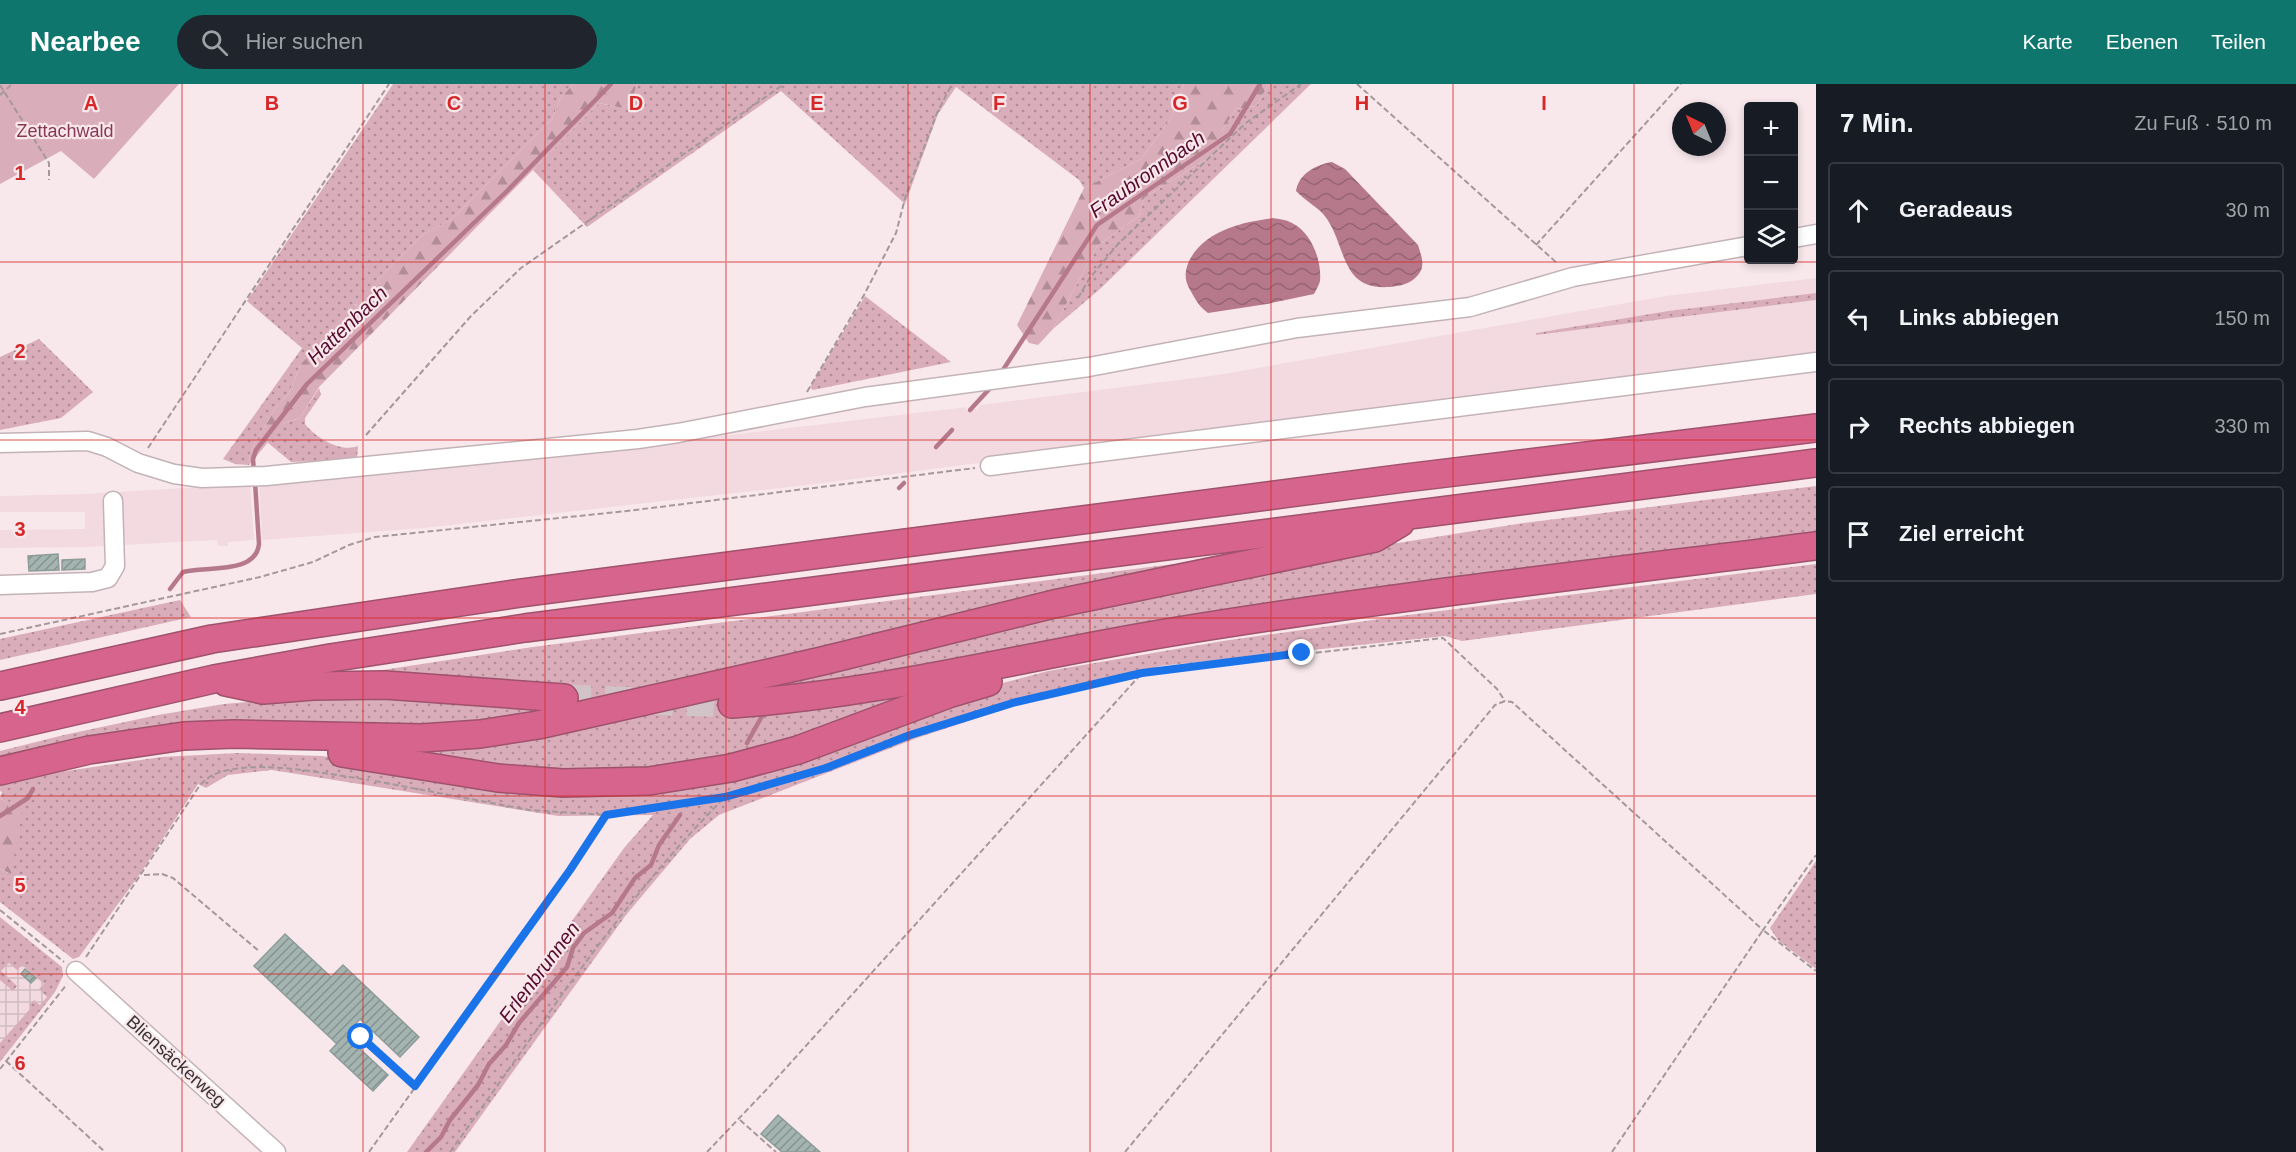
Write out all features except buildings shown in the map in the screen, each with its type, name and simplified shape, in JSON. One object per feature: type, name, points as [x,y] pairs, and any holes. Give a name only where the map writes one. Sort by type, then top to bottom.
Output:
[{"type":"highway","points":[[0,686],[212,639],[500,596],[1162,509],[1816,428]]},
{"type":"highway","points":[[0,728],[214,679],[330,658],[623,615],[1816,463]]},
{"type":"highway","points":[[0,771],[89,750],[184,736],[281,735],[422,738],[480,734],[538,725],[822,661],[1054,604],[1376,538],[1414,515]]},
{"type":"highway","points":[[732,704],[866,690],[1061,651],[1298,613],[1816,546]]},
{"type":"highway","points":[[281,735],[318,750],[372,756],[498,778],[563,783],[649,781],[731,768],[798,750],[951,693],[1015,675],[1061,651]]},
{"type":"highway","points":[[214,679],[263,690],[313,686],[385,685],[564,698]]},
{"type":"street","points":[[1798,237],[1816,234]]},
{"type":"street","points":[[0,443],[88,441],[138,463],[187,477],[243,477],[638,439],[727,425],[865,397],[1148,357],[1297,328],[1470,307],[1573,277],[1744,247]]},
{"type":"street","points":[[990,466],[1816,362]]},
{"type":"street","points":[[0,585],[92,582],[108,578],[115,566],[113,501]]},
{"type":"street","name":"Bliensäckerweg","points":[[76,971],[276,1152]]},
{"type":"path","points":[[0,95],[12,84]]},
{"type":"path","points":[[138,463],[388,84]]},
{"type":"path","points":[[366,435],[464,323],[521,268],[784,84]]},
{"type":"path","points":[[807,390],[864,295],[896,233],[906,195],[937,113],[952,84]]},
{"type":"path","points":[[1078,298],[1089,279],[1118,244],[1246,123],[1301,84]]},
{"type":"path","points":[[1357,84],[1573,277]]},
{"type":"path","points":[[1536,245],[1681,84]]},
{"type":"path","points":[[0,86],[49,163],[49,180]]},
{"type":"path","points":[[0,634],[271,574],[313,562],[349,545],[375,537],[638,510],[990,466]]},
{"type":"path","points":[[0,1069],[76,971],[142,876],[200,785],[212,775],[243,768],[273,768],[372,780],[529,810],[606,815],[725,797],[826,768],[910,735],[1016,702],[1142,673],[1443,638],[1497,689],[1505,701]]},
{"type":"path","points":[[707,1152],[1142,673]]},
{"type":"path","points":[[1125,1152],[1495,705],[1505,701],[1512,702],[1763,930],[1816,971]]},
{"type":"path","points":[[450,1152],[622,915],[688,834],[725,797]]},
{"type":"path","points":[[369,1152],[570,870],[606,815]]},
{"type":"path","points":[[1612,1152],[1816,855]]},
{"type":"path","points":[[142,876],[162,874],[173,878],[260,952]]},
{"type":"path","points":[[0,910],[76,971]]},
{"type":"path","points":[[361,1037],[415,1086]]},
{"type":"path","points":[[6,1061],[105,1152]]},
{"type":"path","points":[[739,1119],[776,1152]]},
{"type":"shaded area","points":[[1816,278],[1816,293],[1668,311],[1536,333],[1536,335],[1816,300],[1816,356],[807,485],[424,528],[262,540],[259,484],[517,460],[967,407],[965,410],[977,409],[980,405],[1218,375],[1666,296]]},
{"type":"shaded area","points":[[250,484],[254,540],[228,542],[228,546],[218,546],[217,540],[85,547],[0,548],[0,530],[85,529],[85,512],[0,512],[0,496],[85,494]]},
{"type":"shaded area","points":[[0,920],[60,968],[48,1000],[0,1059]]},
{"type":"green space","name":"Zettachwald","points":[[0,84],[179,84],[94,179],[61,151],[0,184]]},
{"type":"green space","points":[[393,84],[573,84],[560,99],[552,119],[452,219],[422,235],[377,280],[384,290],[362,311],[355,304],[301,364],[289,393],[275,408],[255,443],[250,454],[249,465],[235,464],[223,459],[302,348],[247,301]]},
{"type":"green space","points":[[573,84],[637,84],[632,101],[622,108],[599,103],[319,387],[300,418],[284,423],[249,465],[250,454],[255,443],[275,408],[289,393],[301,364],[354,304],[363,311],[384,290],[377,280],[422,235],[452,219],[552,119],[560,99]]},
{"type":"green space","points":[[637,84],[1184,84],[1171,118],[1141,159],[1084,188],[1079,180],[956,87],[938,114],[905,204],[781,91],[587,227],[533,170],[599,103],[622,108],[632,101]]},
{"type":"green space","points":[[1184,84],[1269,84],[1256,106],[1236,109],[1221,132],[1221,150],[1144,198],[1139,216],[1097,246],[1053,329],[1038,345],[1029,343],[1017,325],[1084,188],[1141,159],[1171,118]]},
{"type":"green space","points":[[1269,84],[1311,84],[1100,289],[1053,329],[1097,246],[1139,216],[1144,198],[1221,150],[1221,132],[1236,109],[1256,106]]},
{"type":"green space","points":[[1816,293],[1816,300],[1536,335],[1536,333],[1668,311]]},
{"type":"green space","points":[[865,296],[951,362],[813,390],[810,387]]},
{"type":"green space","points":[[39,339],[93,392],[61,418],[0,430],[0,357]]},
{"type":"green space","points":[[319,388],[321,395],[305,418],[305,424],[329,443],[351,448],[358,446],[357,460],[291,462],[267,442],[284,423],[300,418]]},
{"type":"green space","points":[[1816,486],[1816,538],[944,684],[852,724],[697,767],[562,776],[390,747],[1310,557],[1517,524]]},
{"type":"green space","points":[[1173,564],[1174,567],[631,692],[465,726],[0,762],[0,751],[64,735],[224,704],[282,699],[350,675],[533,647]]},
{"type":"green space","points":[[1816,564],[1816,594],[1462,641],[1445,636],[1160,666],[1126,679],[1014,706],[917,738],[719,815],[690,839],[626,915],[455,1152],[407,1152],[624,848],[653,815],[558,816],[272,770],[228,775],[206,788],[198,784],[140,874],[79,957],[73,959],[0,902],[0,869],[10,874],[22,806],[0,799],[2,792],[0,784],[26,777],[161,757],[238,753],[321,756],[594,791],[1048,671],[1223,641],[1408,615]]},
{"type":"green space","points":[[180,600],[191,617],[0,660],[0,639]]},
{"type":"green space","points":[[0,799],[23,806],[11,874],[0,869]]},
{"type":"green space","points":[[1816,861],[1816,969],[1778,940],[1770,928]]},
{"type":"green space","points":[[0,917],[62,967],[63,976],[55,992],[0,1062],[0,1043],[31,1008],[29,1005],[34,1000],[40,1005],[47,997],[39,989],[44,984],[22,965],[17,970],[9,963],[1,971],[17,986],[13,991],[0,980]]},
{"type":"water","points":[[1332,162],[1345,169],[1418,245],[1422,268],[1412,281],[1389,287],[1373,286],[1362,282],[1348,265],[1327,219],[1296,191],[1304,175],[1320,165]]},
{"type":"water","points":[[1273,218],[1285,220],[1299,227],[1310,240],[1317,256],[1320,273],[1320,281],[1314,294],[1208,313],[1197,302],[1186,281],[1189,261],[1196,250],[1225,229]]},
{"type":"waterway","name":"Hattenbach","points":[[254,473],[253,459],[256,450],[307,384],[507,191],[611,84]]},
{"type":"waterway","name":"Fraubronnbach","points":[[1001,373],[1097,225],[1230,134],[1260,84]]},
{"type":"waterway","name":"Fraubronnbach","points":[[970,410],[993,385]]},
{"type":"waterway","name":"Fraubronnbach","points":[[936,447],[952,430]]},
{"type":"waterway","name":"Hattenbach","points":[[170,589],[183,572],[239,565],[249,561],[256,554],[259,544],[255,482]]},
{"type":"waterway","name":"Fraubronnbach","points":[[899,488],[904,483]]},
{"type":"waterway","name":"Erlenbrunnen","points":[[747,743],[762,716]]},
{"type":"waterway","name":"Hattenbach","points":[[0,816],[28,798],[33,789]]},
{"type":"waterway","name":"Erlenbrunnen","points":[[426,1152],[441,1137],[450,1120],[478,1085],[489,1064],[506,1045],[519,1023],[567,967],[573,948],[584,933],[612,913],[635,878],[651,865],[659,845],[680,815]]},
{"type":"tunnel","points":[[564,698],[732,704]]},
{"type":"route","points":[[361,1037],[415,1086],[570,870],[606,815],[725,797],[826,768],[910,735],[1016,702],[1142,673],[1302,653]]}]
